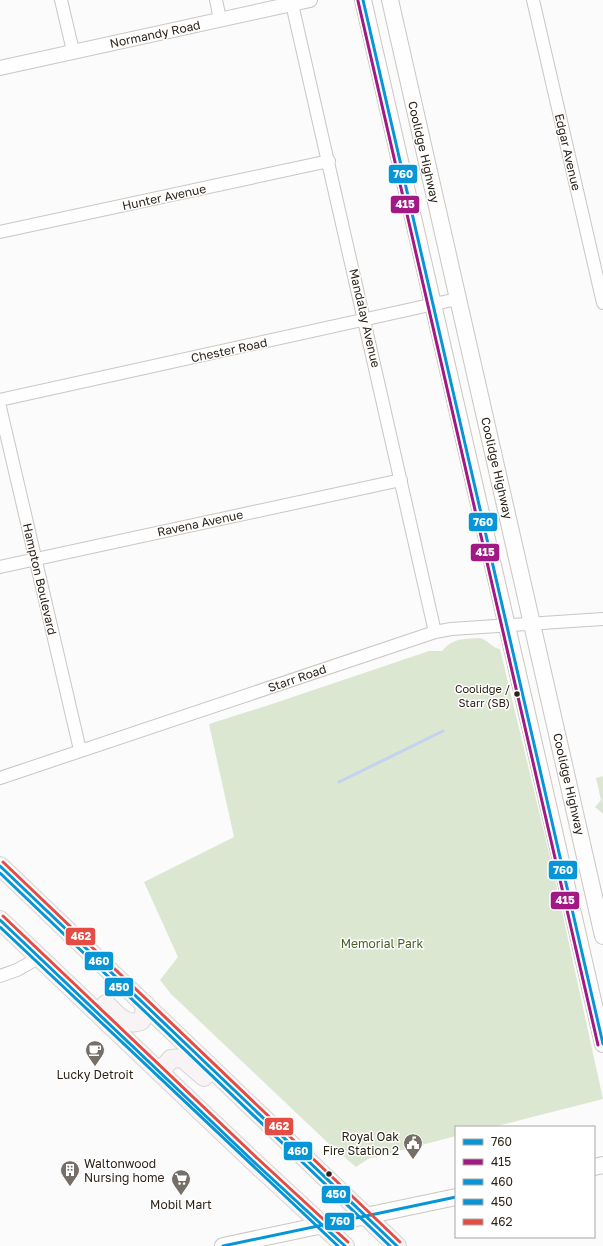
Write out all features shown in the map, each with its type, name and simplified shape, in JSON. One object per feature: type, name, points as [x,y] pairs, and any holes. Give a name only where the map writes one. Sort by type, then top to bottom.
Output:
[{"type":"main road","name":"Coolidge Highway","points":[[363,0],[603,1044]]},
{"type":"main road","name":"Coolidge Highway","points":[[390,0],[602,934]]},
{"type":"main road","points":[[369,26],[388,25],[394,27],[398,32]]},
{"type":"main road","points":[[492,559],[510,559],[514,556],[516,550]]},
{"type":"main road","points":[[559,851],[571,846],[577,850],[590,908],[602,934]]},
{"type":"main road","points":[[0,866],[397,1246]]},
{"type":"main road","points":[[0,920],[254,1162],[346,1245]]},
{"type":"main road","points":[[577,929],[592,954],[603,996]]},
{"type":"main road","points":[[22,940],[50,950],[124,1021],[130,1023],[141,1021],[144,1015],[145,1004]]},
{"type":"main road","points":[[160,1072],[171,1059],[182,1058],[237,1108],[268,1121]]},
{"type":"main road","points":[[223,1246],[455,1197]]},
{"type":"street","points":[[61,0],[73,51]]},
{"type":"street","points":[[216,0],[220,19]]},
{"type":"street","name":"Normandy Road","points":[[0,68],[310,0]]},
{"type":"street","name":"Edgar Avenue","points":[[533,0],[603,304]]},
{"type":"street","name":"Mandalay Avenue","points":[[292,4],[329,161],[435,632]]},
{"type":"street","name":"Hunter Avenue","points":[[0,232],[329,161]]},
{"type":"street","name":"Chester Road","points":[[0,400],[457,299]]},
{"type":"street","name":"Hampton Boulevard","points":[[0,407],[80,750]]},
{"type":"street","name":"Ravena Avenue","points":[[0,567],[401,480]]},
{"type":"street","name":"Starr Road","points":[[0,778],[435,632],[451,629],[603,619]]},
{"type":"street","points":[[0,976],[17,970],[40,957]]},
{"type":"green space","name":"Memorial Park","points":[[480,638],[500,649],[551,861],[603,1099],[497,1126],[455,1126],[455,1136],[368,1159],[356,1167],[328,1143],[171,994],[160,980],[178,957],[144,882],[234,837],[209,724],[429,651],[442,651],[454,641]]},
{"type":"green space","points":[[603,776],[603,814],[595,807],[601,800],[596,778]]},
{"type":"waterway","points":[[339,782],[443,731]]},
{"type":"transit line","name":"760","points":[[363,0],[603,1044]]},
{"type":"transit line","name":"415","points":[[358,1],[598,1045]]},
{"type":"transit line","name":"462","points":[[3,862],[400,1242]]},
{"type":"transit line","name":"460","points":[[0,866],[397,1246]]},
{"type":"transit line","name":"450","points":[[0,873],[390,1246]]},
{"type":"transit line","name":"462","points":[[3,916],[257,1158],[348,1242]]},
{"type":"transit line","name":"460","points":[[0,920],[254,1162],[345,1246]]},
{"type":"transit line","name":"450","points":[[0,927],[338,1246]]},
{"type":"transit line","name":"760","points":[[223,1246],[455,1197]]},
{"type":"place","name":"Coolidge / Starr (SB)","points":[[517,694]]},
{"type":"place","name":"Lucky Detroit","points":[[95,1067]]},
{"type":"place","name":"Royal Oak Fire Station 2","points":[[413,1160]]},
{"type":"place","name":"Waltonwood Nursing home","points":[[70,1187]]},
{"type":"place","name":"Mobil Mart","points":[[181,1196]]}]
